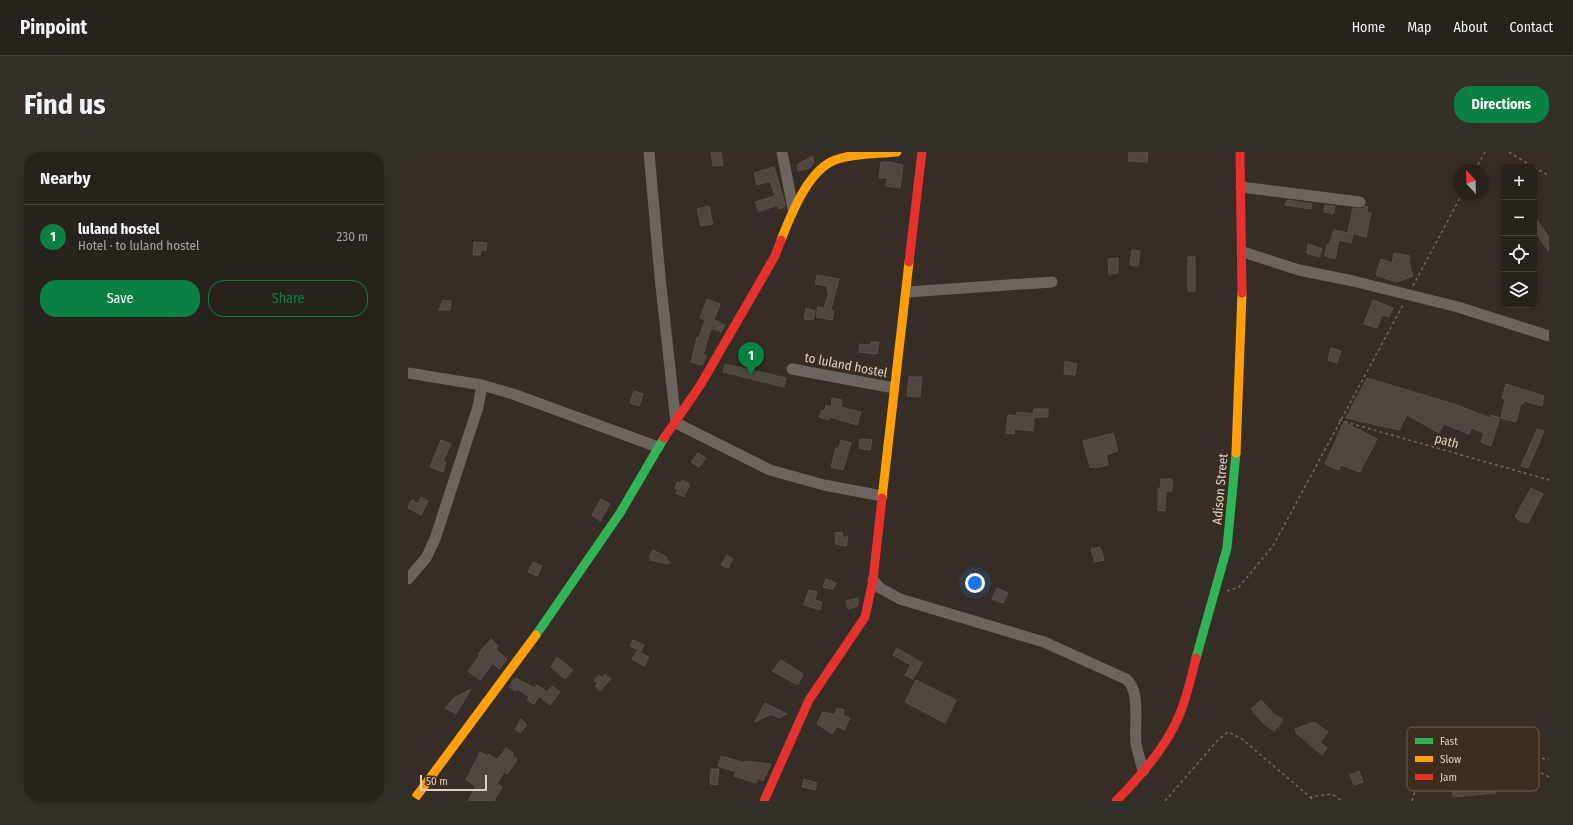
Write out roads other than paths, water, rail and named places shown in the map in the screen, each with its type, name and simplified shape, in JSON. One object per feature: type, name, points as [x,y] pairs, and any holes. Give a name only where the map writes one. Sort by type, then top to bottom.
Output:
[{"type":"street","points":[[649,152],[660,277],[676,423]]},
{"type":"street","points":[[782,152],[792,208]]},
{"type":"street","points":[[413,801],[552,614],[620,513],[658,447],[676,423],[701,384],[775,256],[792,208],[819,171],[834,160],[849,156],[897,152]]},
{"type":"street","points":[[764,801],[808,700],[855,634],[865,617],[873,580],[922,152]]},
{"type":"street","name":"Adison Street","points":[[1116,801],[1129,789],[1143,771],[1173,728],[1182,709],[1222,570],[1231,521],[1240,396],[1243,252],[1240,152]]},
{"type":"street","points":[[1241,186],[1360,202]]},
{"type":"street","points":[[1243,252],[1299,270],[1409,294],[1549,336]]},
{"type":"street","points":[[907,292],[1052,282]]},
{"type":"street","name":"to luland hostel","points":[[792,369],[894,388]]},
{"type":"street","points":[[408,373],[482,385],[513,394],[658,447]]},
{"type":"street","points":[[408,579],[426,558],[435,539],[478,407],[482,385]]},
{"type":"street","points":[[676,423],[770,470],[824,485],[882,496]]},
{"type":"street","points":[[873,580],[880,588],[900,599],[1044,642],[1132,683],[1135,696],[1136,744],[1143,771]]},
{"type":"place","name":"luland hostel","points":[[751,375]]}]
